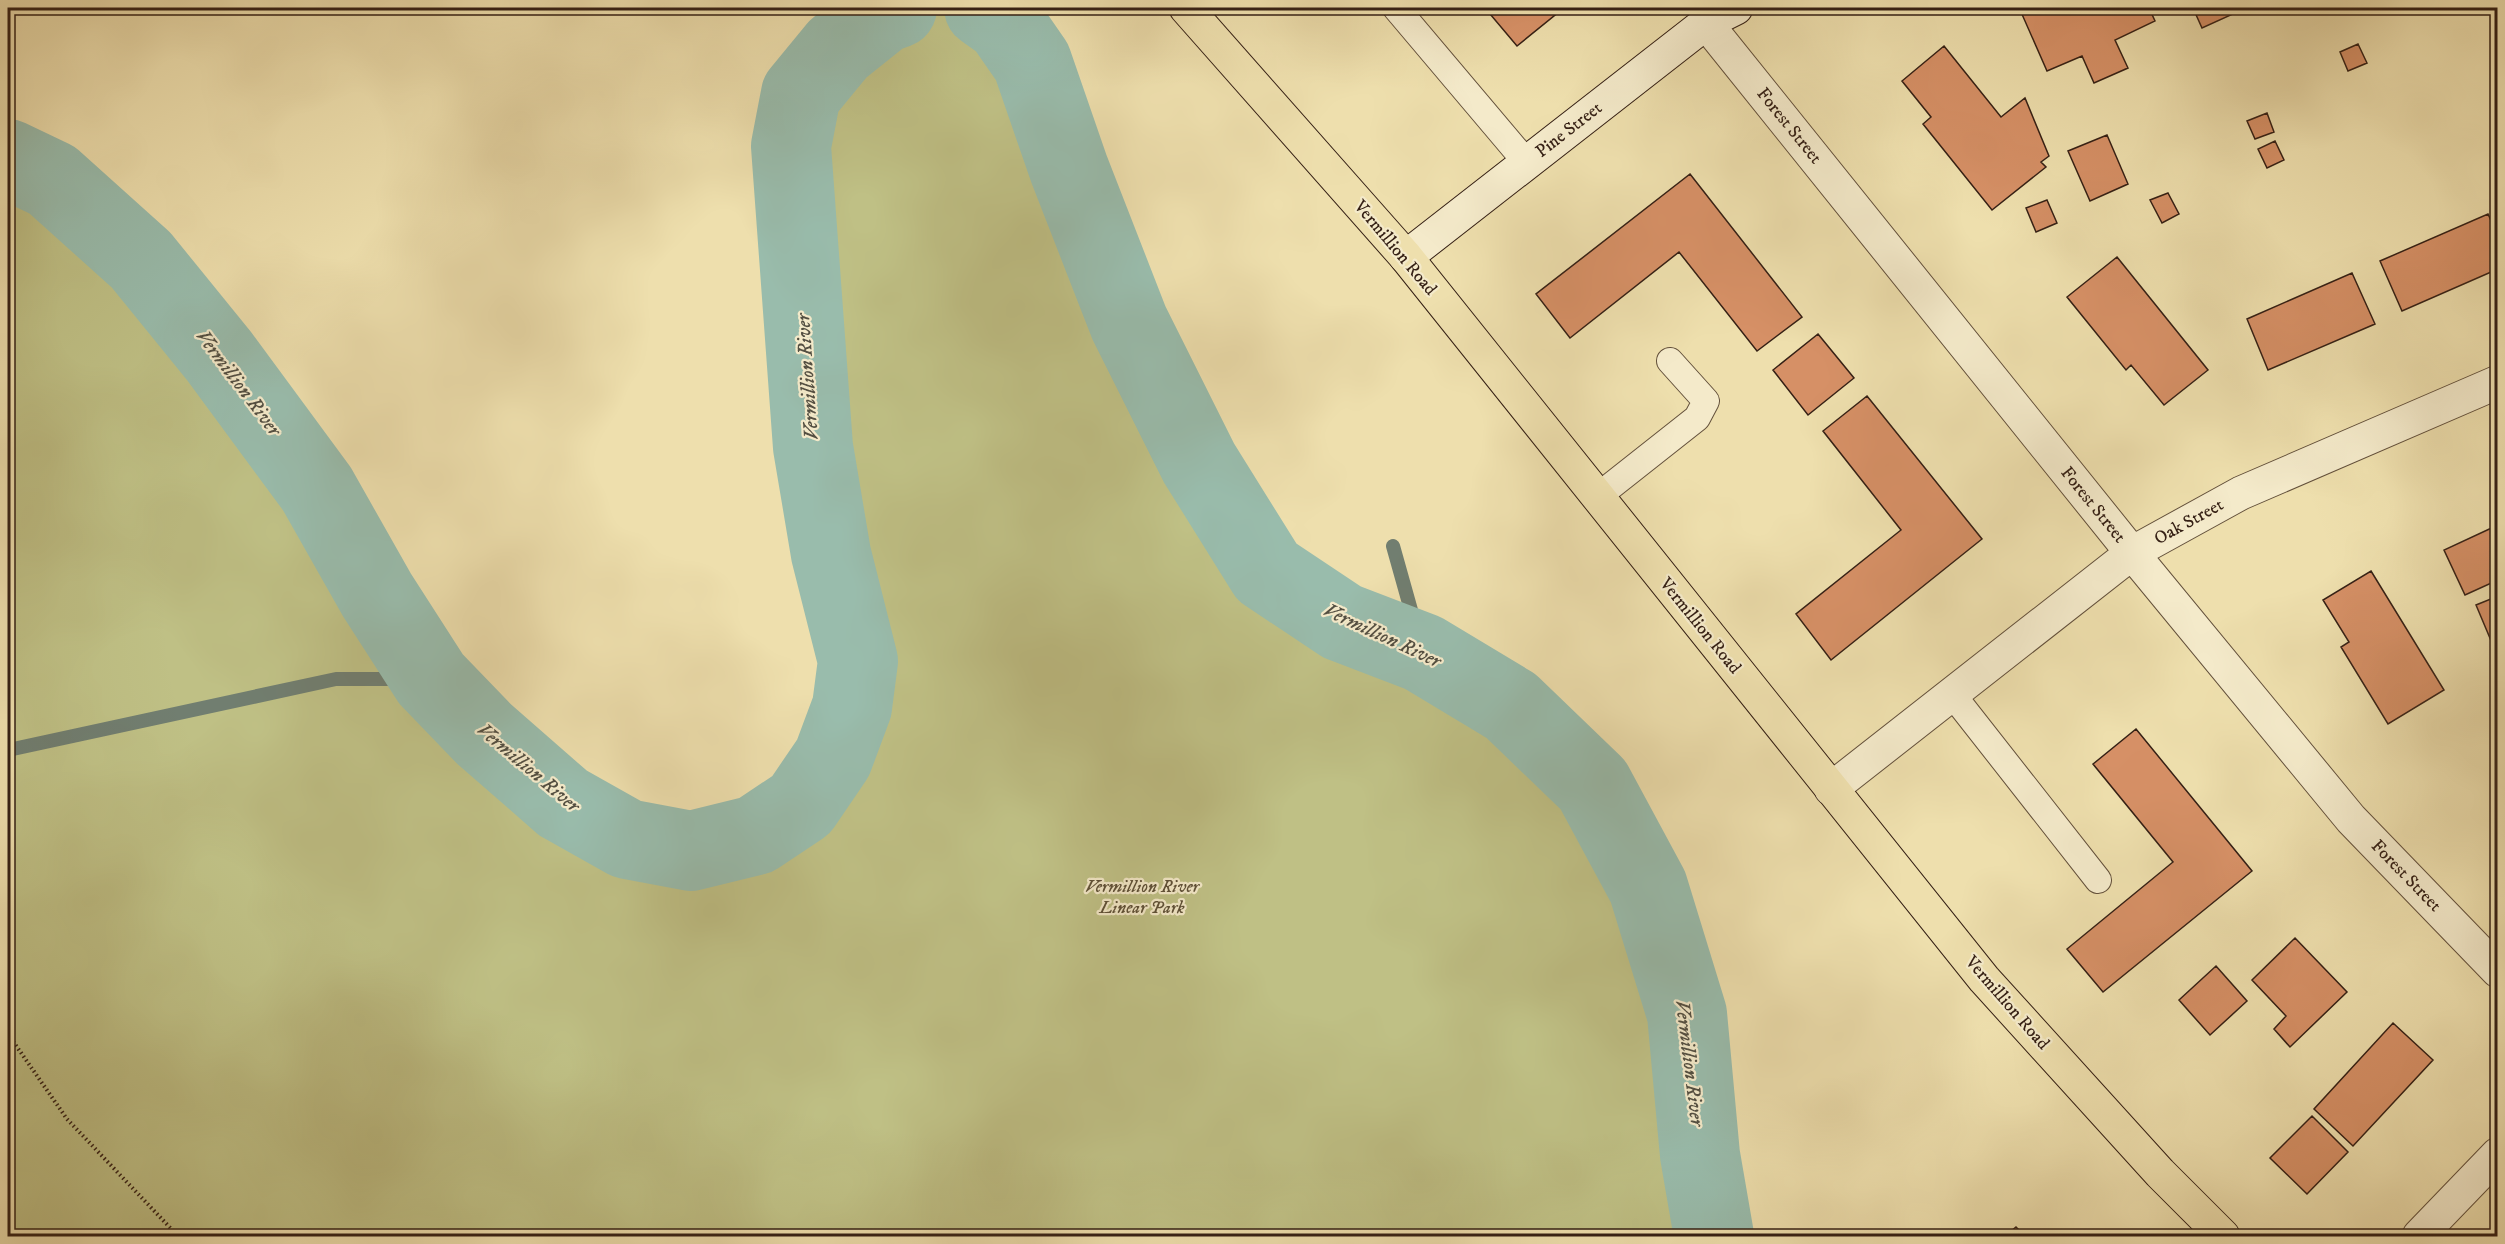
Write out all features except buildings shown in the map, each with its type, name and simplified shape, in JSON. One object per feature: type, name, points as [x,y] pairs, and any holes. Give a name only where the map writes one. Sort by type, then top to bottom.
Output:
[{"type":"main road","name":"Vermillion Road","points":[[1186,8],[1406,257],[1984,979],[2160,1173],[2223,1236]]},
{"type":"street","name":"Pine Street","points":[[1406,257],[1706,23],[1736,8]]},
{"type":"street","name":"Forest Street","points":[[1706,23],[2132,553],[2351,819],[2498,971]]},
{"type":"street","name":"Oak Street","points":[[1831,789],[2132,553],[2241,493],[2498,382]]},
{"type":"street","points":[[2419,1236],[2498,1154]]},
{"type":"lane","points":[[1396,8],[1527,163]]},
{"type":"lane","points":[[1597,497],[1697,418],[1706,401],[1670,361]]},
{"type":"lane","points":[[1952,694],[2098,880]]},
{"type":"path","points":[[8,1034],[67,1119],[178,1236]]},
{"type":"green space","name":"Vermillion River Linear Park","points":[[897,8],[984,8],[1005,23],[1032,62],[1069,169],[1129,323],[1199,463],[1267,572],[1342,622],[1423,653],[1511,706],[1593,785],[1648,887],[1687,1014],[1700,1155],[1714,1236],[8,1236],[8,159],[52,180],[141,260],[219,356],[317,489],[377,595],[431,679],[484,734],[563,803],[627,839],[691,851],[756,835],[801,805],[833,758],[852,707],[858,660],[831,554],[813,447],[791,146],[801,94],[838,49],[883,13]]},
{"type":"waterway","name":"Vermillion River","points":[[8,159],[52,180],[141,260],[219,356],[317,489],[377,595],[431,679],[484,734],[563,803],[627,839],[691,851],[756,835],[801,805],[833,758],[852,707],[858,661],[831,554],[813,447],[791,146],[801,94],[838,49],[883,13],[897,8]]},
{"type":"waterway","name":"Vermillion River","points":[[984,8],[1005,23],[1032,62],[1069,169],[1129,323],[1199,463],[1267,572],[1342,622],[1423,653],[1511,706],[1593,785],[1648,887],[1687,1014],[1700,1155],[1714,1236]]},
{"type":"waterway","points":[[1393,546],[1423,653]]},
{"type":"waterway","points":[[8,747],[13,749],[336,679],[431,679]]}]
